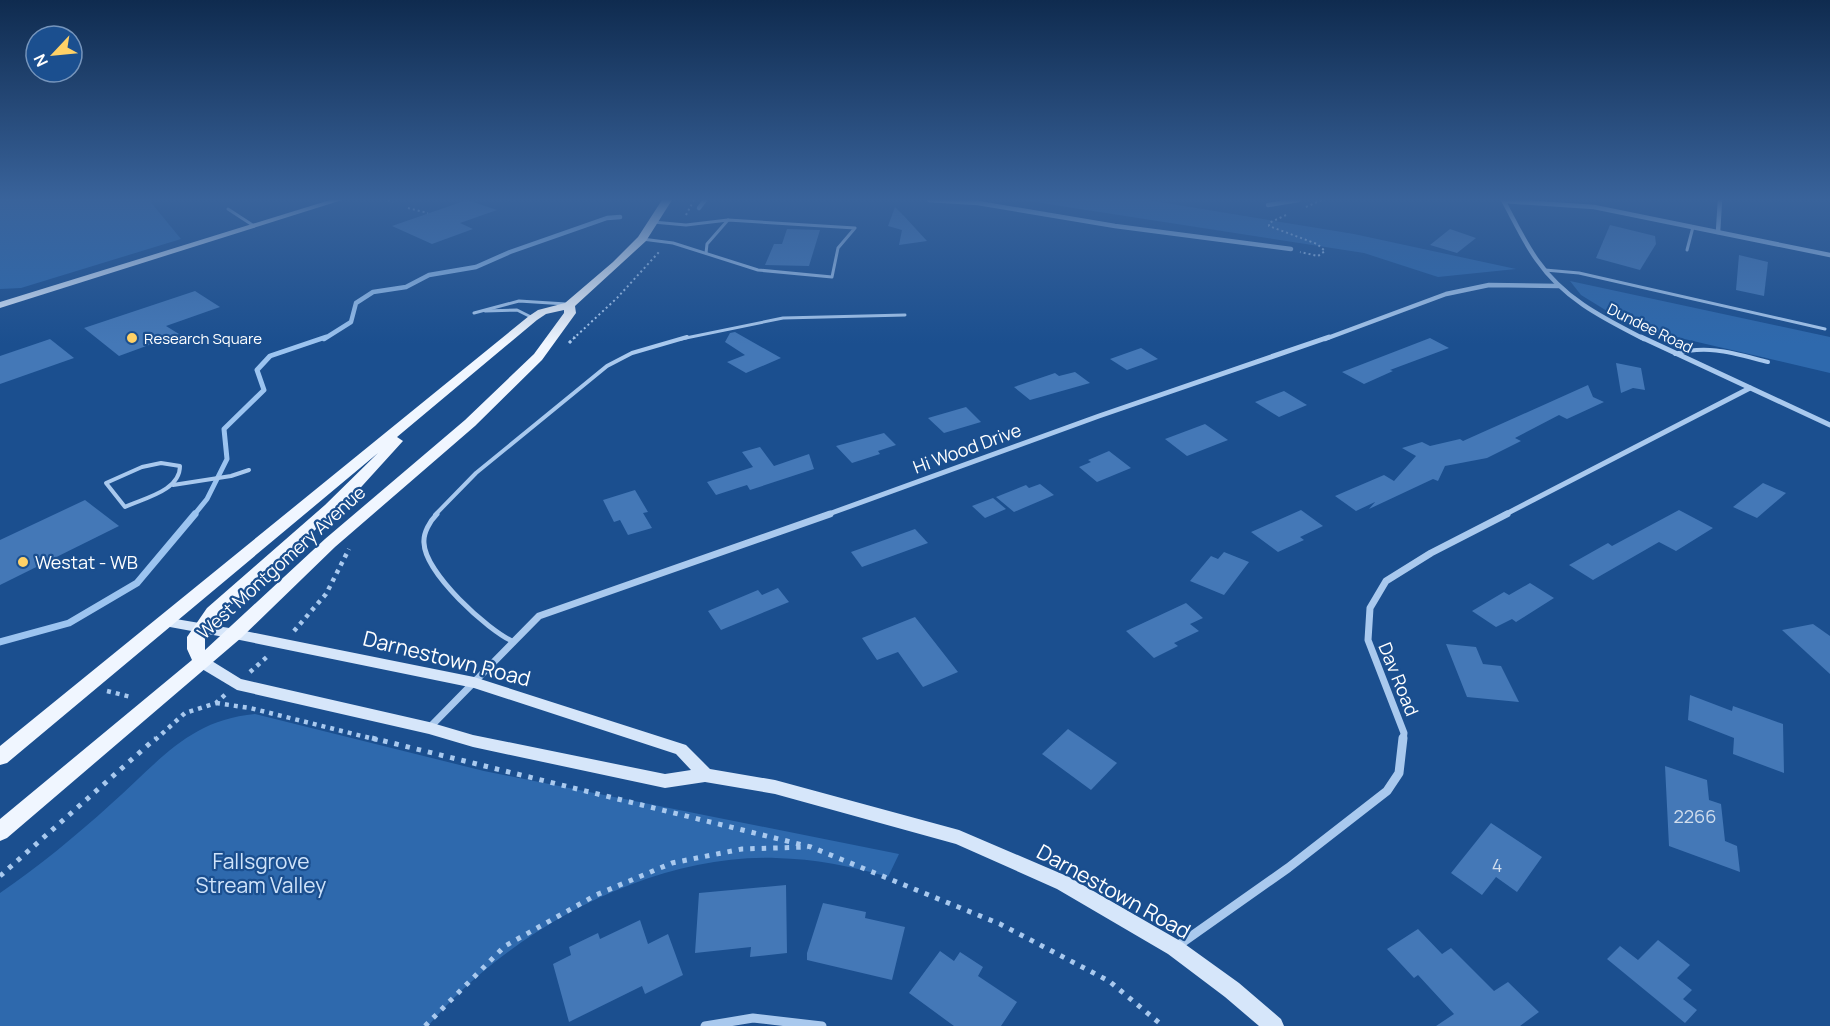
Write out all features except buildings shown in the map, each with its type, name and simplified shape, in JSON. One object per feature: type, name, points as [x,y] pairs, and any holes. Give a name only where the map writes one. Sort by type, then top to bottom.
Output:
[{"type":"main road","points":[[0,305],[184,248]]},
{"type":"main road","name":"West Montgomery Avenue","points":[[0,757],[533,318],[542,312],[569,305],[633,248]]},
{"type":"main road","name":"West Montgomery Avenue","points":[[0,832],[235,634],[330,543],[470,423],[538,357],[570,313],[569,305]]},
{"type":"main road","points":[[202,662],[196,651],[194,640],[199,628],[230,596],[374,469],[419,414]]},
{"type":"main road","name":"Darnestown Road","points":[[164,622],[235,634],[474,683],[681,749],[705,775]]},
{"type":"main road","name":"Darnestown Road","points":[[202,662],[237,684],[429,728],[473,741],[665,781],[705,775],[775,787],[959,837],[1063,883],[1175,948],[1232,990],[1274,1026]]},
{"type":"street","points":[[1281,248],[1290,249]]},
{"type":"street","name":"Dundee Road","points":[[1531,248],[1559,286],[1577,302],[1604,319],[1830,425]]},
{"type":"street","points":[[1795,248],[1830,255]]},
{"type":"street","name":"Hi Wood Drive","points":[[429,728],[539,616],[1099,416],[1303,347],[1446,294],[1488,285],[1559,286]]},
{"type":"street","name":"Dav Road","points":[[1175,948],[1288,868],[1387,791],[1399,773],[1404,733],[1368,640],[1370,608],[1386,581],[1431,553],[1750,388]]},
{"type":"street","points":[[705,1026],[753,1018],[822,1026]]},
{"type":"lane","points":[[688,248],[758,270],[832,277],[838,248]]},
{"type":"lane","points":[[706,253],[707,248]]},
{"type":"lane","points":[[1545,270],[1579,273],[1826,329]]},
{"type":"lane","points":[[533,318],[530,314],[512,309],[474,313],[495,305],[529,299],[569,305]]},
{"type":"lane","points":[[514,642],[501,637],[492,630],[444,581],[431,565],[423,545],[428,524],[444,501],[481,469],[607,366],[635,350],[774,319],[823,316],[885,318],[905,315]]},
{"type":"lane","points":[[1675,354],[1689,348],[1710,347],[1768,362]]},
{"type":"lane","points":[[173,485],[180,472],[180,466],[171,463],[142,467],[106,483],[125,507],[173,485],[231,476],[249,470]]},
{"type":"path","points":[[1290,249],[1318,256],[1324,250],[1322,248]]},
{"type":"path","points":[[255,668],[267,656]]},
{"type":"path","points":[[106,690],[133,698]]},
{"type":"path","points":[[0,876],[185,713],[216,703],[250,708],[812,847],[1000,924],[1109,981],[1163,1026]]},
{"type":"path","points":[[424,1026],[505,946],[596,895],[672,862],[742,849],[812,847]]},
{"type":"green space","points":[[0,248],[152,248],[21,288],[0,289]]},
{"type":"green space","points":[[1331,248],[1418,248],[1516,269],[1438,277],[1364,253]]},
{"type":"green space","points":[[1570,281],[1830,337],[1830,373],[1633,327],[1581,295]]},
{"type":"green space","name":"Fallsgrove Stream Valley","points":[[255,714],[484,771],[899,854],[888,877],[833,864],[776,858],[728,860],[679,869],[631,884],[585,905],[540,930],[499,959],[461,991],[428,1026],[0,1026],[0,893],[71,839],[160,759],[192,734],[232,718]]},
{"type":"waterway","points":[[324,339],[351,322],[356,303],[373,292],[406,287],[429,275],[476,267],[522,248]]},
{"type":"waterway","points":[[194,515],[207,499],[227,459],[224,429],[264,390],[257,370],[270,356],[326,337]]},
{"type":"waterway","points":[[0,642],[69,623],[137,583],[195,514]]},
{"type":"place","name":"Research Square","points":[[132,338]]},
{"type":"place","name":"Westat - WB","points":[[23,562]]}]
